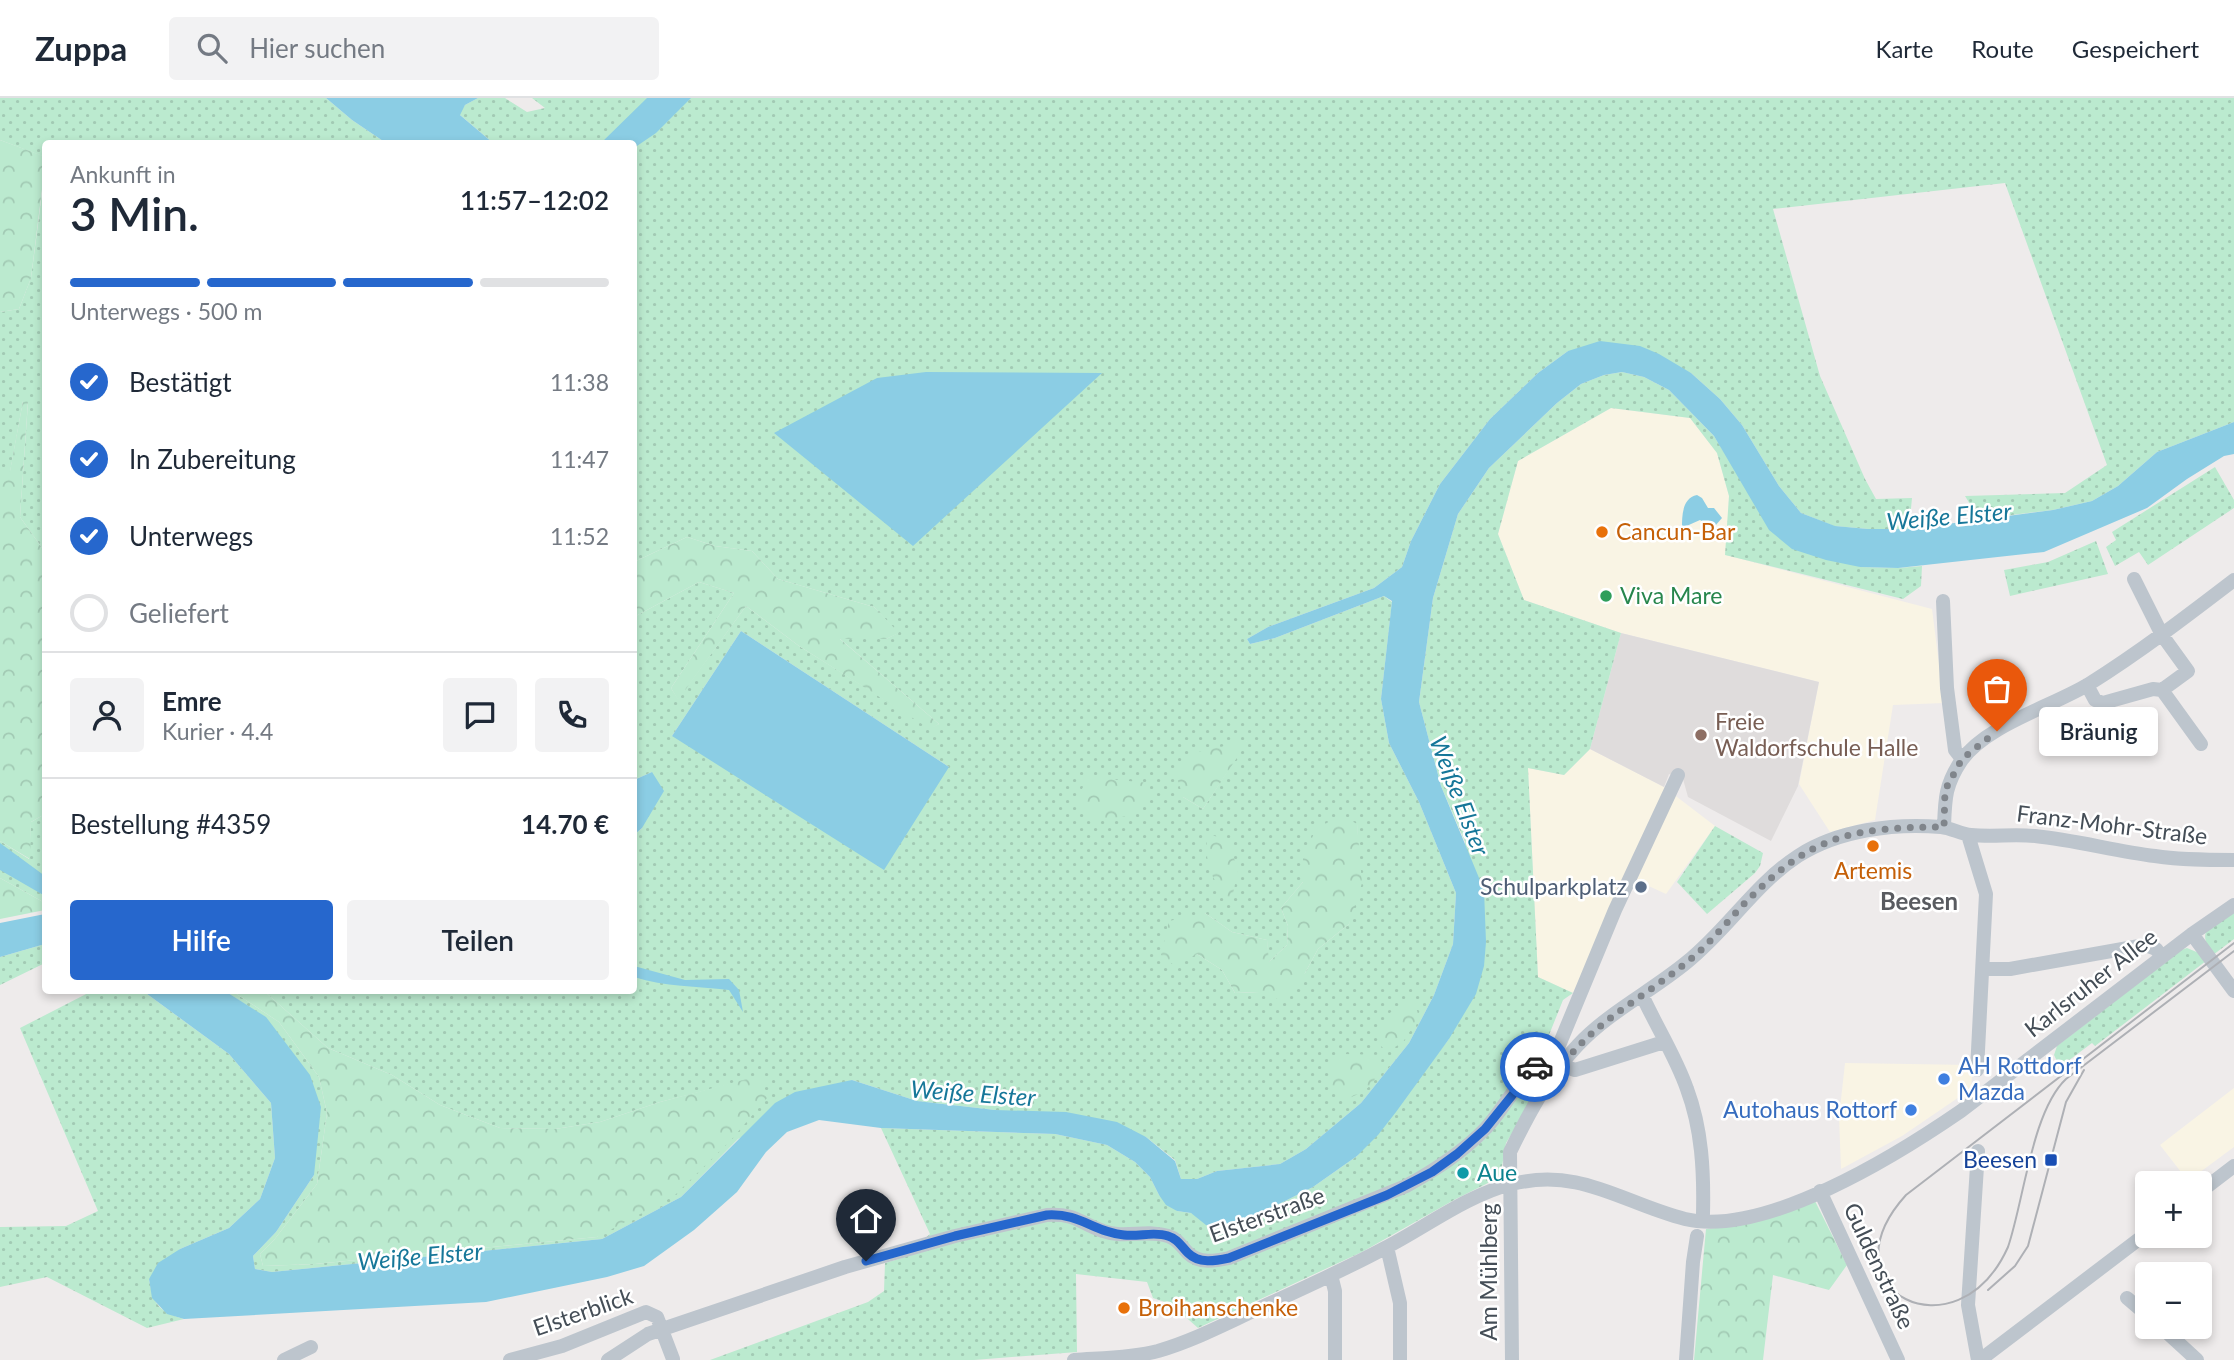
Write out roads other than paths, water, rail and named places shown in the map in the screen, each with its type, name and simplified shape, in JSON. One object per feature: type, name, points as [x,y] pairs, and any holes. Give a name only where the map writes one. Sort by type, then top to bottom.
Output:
[{"type":"street","points":[[2087,685],[2095,700],[2102,703],[2153,689],[2162,690],[2188,671],[2162,635],[2134,579]]},
{"type":"street","points":[[1944,827],[1945,790],[1962,759],[1997,731],[2087,685],[2162,635],[2234,580]]},
{"type":"street","points":[[1942,601],[1947,688],[1955,750],[1962,759]]},
{"type":"street","points":[[2162,690],[2202,744]]},
{"type":"street","points":[[1664,1042],[1575,1070],[1560,1059],[1615,910],[1678,775]]},
{"type":"street","name":"Franz-Mohr-Straße","points":[[1560,1059],[1606,1020],[1689,961],[1773,875],[1798,856],[1821,844],[1886,827],[1944,827],[1968,835],[2034,836],[2153,856],[2234,860]]},
{"type":"street","points":[[1968,835],[1986,894],[1977,1070]]},
{"type":"street","name":"Karlsruher Allee","points":[[1074,1360],[1141,1354],[1184,1342],[1331,1275],[1465,1204],[1512,1184],[1534,1180],[1579,1182],[1669,1214],[1709,1222],[1748,1217],[1819,1191],[1899,1151],[1961,1111],[2192,934],[2234,905]]},
{"type":"street","points":[[2192,934],[2234,991]]},
{"type":"street","points":[[1983,969],[2010,969],[2145,945],[2155,949],[2162,957]]},
{"type":"street","points":[[1642,996],[1687,1087],[1694,1111],[1703,1165],[1703,1214]]},
{"type":"street","name":"Elsterstraße","points":[[608,1360],[648,1334],[845,1267],[955,1236],[1047,1215],[1076,1217],[1103,1231],[1127,1236],[1168,1236],[1183,1244],[1188,1253],[1199,1259],[1212,1262],[1229,1258],[1387,1195],[1432,1172],[1485,1129],[1537,1065],[1548,1057],[1560,1059]]},
{"type":"street","name":"Am Mühlberg","points":[[1512,1360],[1510,1152],[1560,1059]]},
{"type":"street","points":[[1978,1151],[1968,1306],[1979,1360],[2135,1242]]},
{"type":"street","points":[[2212,1183],[2234,1166]]},
{"type":"street","name":"Guldenstraße","points":[[1819,1191],[1898,1360]]},
{"type":"street","points":[[1686,1360],[1697,1236]]},
{"type":"street","points":[[1387,1247],[1400,1303],[1400,1360]]},
{"type":"street","points":[[1331,1275],[1335,1291],[1335,1360]]},
{"type":"street","points":[[2127,1298],[2135,1305]]},
{"type":"street","name":"Elsterblick","points":[[510,1360],[562,1346],[646,1312],[657,1317],[662,1329]]},
{"type":"street","points":[[662,1329],[673,1359]]},
{"type":"street","points":[[2172,1339],[2189,1357]]},
{"type":"street","points":[[285,1360],[311,1347]]},
{"type":"water","points":[[326,98],[478,98],[465,105],[460,115],[489,140],[382,140]]},
{"type":"water","points":[[647,98],[691,98],[656,133],[637,146],[637,140],[604,140]]},
{"type":"water","points":[[1600,341],[1640,346],[1691,373],[1720,399],[1742,425],[1779,486],[1801,513],[1835,526],[1909,529],[2053,510],[2092,501],[2118,486],[2157,452],[2234,422],[2234,454],[2224,456],[2147,508],[2044,552],[1898,568],[1860,567],[1792,549],[1769,530],[1714,436],[1669,390],[1644,377],[1622,372],[1604,375],[1581,384],[1557,403],[1489,468],[1458,514],[1433,598],[1419,702],[1441,786],[1484,890],[1486,942],[1484,966],[1476,994],[1449,1039],[1378,1135],[1357,1156],[1313,1187],[1259,1213],[1223,1225],[1206,1225],[1191,1213],[1177,1211],[1166,1205],[1150,1177],[1135,1162],[1107,1145],[1055,1134],[881,1128],[819,1120],[787,1132],[766,1152],[737,1192],[694,1230],[644,1266],[607,1277],[486,1302],[184,1319],[167,1314],[152,1298],[149,1279],[158,1263],[180,1249],[229,1228],[260,1199],[275,1158],[271,1103],[229,1054],[147,994],[230,994],[266,1017],[310,1075],[321,1107],[314,1175],[276,1232],[253,1256],[255,1269],[272,1272],[602,1239],[681,1197],[775,1103],[795,1092],[852,1080],[917,1101],[995,1110],[1066,1112],[1117,1122],[1146,1137],[1175,1161],[1181,1179],[1197,1179],[1217,1171],[1280,1164],[1306,1149],[1361,1103],[1409,1043],[1434,995],[1453,944],[1456,893],[1419,802],[1389,743],[1381,699],[1392,601],[1384,596],[1275,638],[1250,644],[1247,639],[1268,627],[1374,588],[1402,567],[1411,541],[1440,484],[1490,419],[1538,373],[1568,351]]},
{"type":"water","points":[[926,372],[1102,373],[913,546],[774,433],[877,378]]},
{"type":"water","points":[[1697,495],[1708,508],[1714,508],[1722,518],[1715,526],[1700,520],[1682,528],[1686,504]]},
{"type":"water","points":[[741,631],[949,767],[884,870],[672,736]]},
{"type":"water","points":[[652,772],[664,791],[637,832],[637,779]]},
{"type":"water","points":[[0,843],[42,874],[42,894],[0,870]]},
{"type":"water","points":[[42,915],[42,945],[0,957],[0,923]]},
{"type":"water","points":[[637,967],[685,980],[729,979],[739,990],[743,1012],[729,990],[637,978]]},
{"type":"tram line","points":[[2234,943],[1906,1195],[1884,1229],[1878,1259],[1887,1283],[1906,1299],[1931,1305],[1958,1300],[1985,1281],[2008,1247],[2030,1157],[2054,1093],[2066,1079],[2234,951]]},
{"type":"tram line","points":[[1988,1290],[2015,1266],[2028,1246],[2066,1102],[2084,1070]]},
{"type":"place","name":"Cancun-Bar","points":[[1602,532]]},
{"type":"place","name":"Viva Mare","points":[[1606,596]]},
{"type":"place","name":"Bräunig","points":[[1997,731]]},
{"type":"place","name":"Freie Waldorfschule Halle","points":[[1701,735]]},
{"type":"place","name":"Artemis","points":[[1873,846]]},
{"type":"place","name":"Schulparkplatz","points":[[1641,887]]},
{"type":"place","name":"AH Rottdorf Mazda","points":[[1944,1079]]},
{"type":"place","name":"Autohaus Rottorf","points":[[1911,1110]]},
{"type":"place","name":"Beesen","points":[[2051,1160]]},
{"type":"place","name":"Aue","points":[[1463,1173]]},
{"type":"place","name":"Broihanschenke","points":[[1124,1308]]},
{"type":"district","name":"Beesen","points":[[1919,902]]},
{"type":"water label","name":"Weiße Elster","points":[[1949,517]]},
{"type":"water label","name":"Weiße Elster","points":[[1459,796]]},
{"type":"water label","name":"Weiße Elster","points":[[973,1094]]},
{"type":"water label","name":"Weiße Elster","points":[[420,1257]]}]
